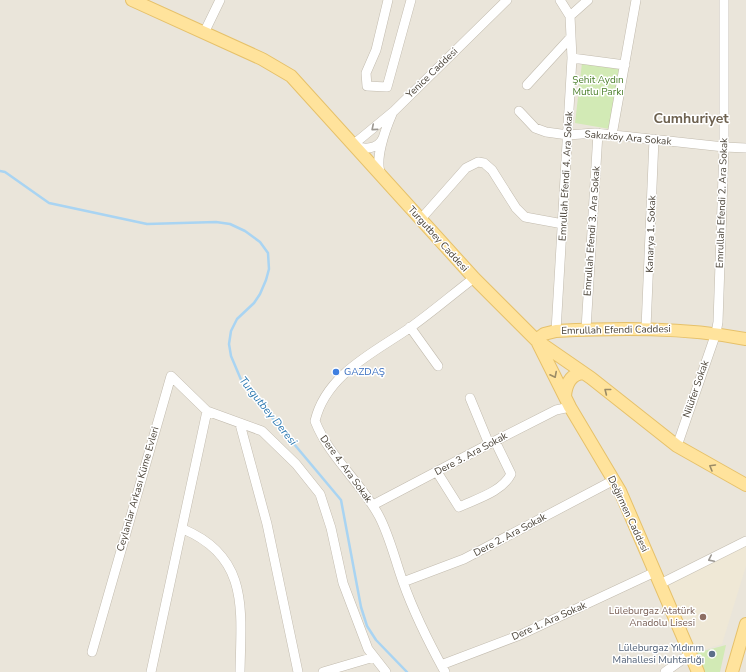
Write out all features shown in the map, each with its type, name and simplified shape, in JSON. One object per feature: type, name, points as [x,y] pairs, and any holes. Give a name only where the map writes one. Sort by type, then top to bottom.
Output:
[{"type":"main road","name":"Turgutbey Caddesi","points":[[132,0],[262,59],[291,76],[354,144],[420,220],[474,278],[536,340],[583,373],[677,446],[746,485]]},
{"type":"main road","name":"Emrullah Efendi Caddesi","points":[[536,340],[544,334],[556,331],[646,328],[716,333],[746,338]]},
{"type":"main road","name":"Değirmen Caddesi","points":[[536,340],[567,401],[614,480],[631,515],[698,672]]},
{"type":"main road","points":[[567,401],[570,380],[576,375],[583,373]]},
{"type":"main road","points":[[732,672],[743,642],[746,624]]},
{"type":"street","points":[[204,33],[220,0]]},
{"type":"street","points":[[388,0],[376,50],[366,72],[367,86],[387,87],[411,0]]},
{"type":"street","name":"Yenice Caddesi","points":[[354,144],[394,110],[507,0]]},
{"type":"street","name":"Emrullah Efendi 4. Ara Sokak","points":[[556,331],[572,58],[570,16],[560,0]]},
{"type":"street","points":[[570,16],[588,0]]},
{"type":"street","points":[[612,135],[636,0]]},
{"type":"street","name":"Emrullah Efendi 2. Ara Sokak","points":[[716,333],[720,302],[724,147],[724,0]]},
{"type":"street","points":[[527,85],[571,38]]},
{"type":"street","points":[[572,58],[625,65]]},
{"type":"street","points":[[354,144],[362,148],[368,148],[379,144],[383,138],[394,110]]},
{"type":"street","name":"Sakızköy Ara Sokak","points":[[519,111],[535,128],[546,132],[568,135],[612,135],[746,148]]},
{"type":"street","name":"Emrullah Efendi 3. Ara Sokak","points":[[586,330],[598,134]]},
{"type":"street","points":[[383,138],[379,167],[383,177]]},
{"type":"street","name":"Kanarya 1. Sokak","points":[[646,328],[654,140]]},
{"type":"street","points":[[420,220],[466,168],[471,164],[484,163],[496,175],[516,208],[525,217],[563,224]]},
{"type":"street","name":"Dere 4. Ara Sokak","points":[[443,669],[428,641],[403,582],[384,528],[373,506],[330,449],[315,421],[318,409],[327,393],[349,370],[385,343],[410,327],[474,278]]},
{"type":"street","points":[[410,327],[438,366]]},
{"type":"street","name":"Nilüfer Sokak","points":[[677,446],[716,333]]},
{"type":"street","name":"Ceylanlar Arkası Küme Evleri","points":[[92,652],[171,376],[207,411],[262,431],[296,464],[320,494],[331,528],[343,582],[368,649],[386,672]]},
{"type":"street","points":[[437,472],[459,507],[507,482],[511,474],[492,443],[470,398]]},
{"type":"street","name":"Dere 3. Ara Sokak","points":[[373,506],[556,410],[567,401]]},
{"type":"street","points":[[151,672],[207,411]]},
{"type":"street","points":[[240,424],[267,524],[298,672]]},
{"type":"street","name":"Dere 2. Ara Sokak","points":[[403,582],[464,559],[614,480]]},
{"type":"street","points":[[183,528],[211,545],[225,561],[234,575],[241,604],[240,672]]},
{"type":"street","points":[[660,584],[746,541]]},
{"type":"street","name":"Dere 1. Ara Sokak","points":[[443,669],[655,572]]},
{"type":"street","points":[[665,672],[690,654]]},
{"type":"street","points":[[323,672],[374,657]]},
{"type":"shaded area","points":[[0,0],[746,0],[746,672],[0,672]]},
{"type":"shaded area","name":"Lüleburgaz Atatürk Anadolu Lisesi","points":[[746,545],[746,566],[722,644],[692,653],[665,587],[670,582]]},
{"type":"green space","name":"Şehit Aydın Mutlu Parkı","points":[[582,63],[620,69],[610,129],[575,123]]},
{"type":"green space","points":[[726,645],[720,672],[703,672],[696,653]]},
{"type":"waterway","name":"Turgutbey Deresi","points":[[0,171],[5,172],[49,203],[147,224],[216,222],[230,224],[245,231],[260,242],[268,253],[269,269],[260,294],[254,303],[237,319],[231,331],[229,344],[231,356],[242,382],[341,500],[361,607],[367,626],[376,640],[407,672]]},
{"type":"place","name":"GAZDAŞ","points":[[336,372]]},
{"type":"place","name":"Lüleburgaz Atatürk Anadolu Lisesi","points":[[703,617]]},
{"type":"place","name":"Lüleburgaz Yıldırım Mahallesi Muhtarlığı","points":[[712,654]]},
{"type":"district","name":"Cumhuriyet","points":[[691,118]]}]
